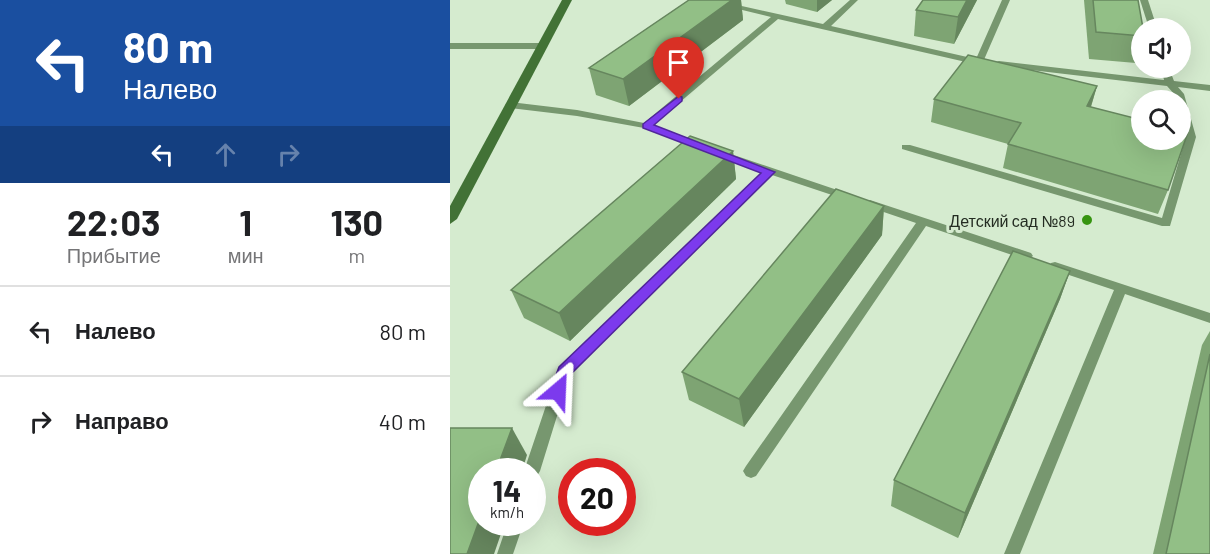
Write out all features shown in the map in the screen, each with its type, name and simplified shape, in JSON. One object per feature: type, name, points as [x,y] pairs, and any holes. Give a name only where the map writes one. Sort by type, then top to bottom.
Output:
[{"type":"street","points":[[450,219],[455,199],[510,105],[567,0]]},
{"type":"lane","points":[[705,0],[775,18],[979,62],[1210,88]]},
{"type":"lane","points":[[825,27],[854,0]]},
{"type":"lane","points":[[979,62],[1006,0]]},
{"type":"lane","points":[[1144,0],[1150,18]]},
{"type":"lane","points":[[646,126],[775,18]]},
{"type":"lane","points":[[450,46],[542,46]]},
{"type":"lane","points":[[906,147],[1166,223],[1191,137],[1179,94],[1170,84],[1168,78]]},
{"type":"lane","points":[[510,105],[646,126],[769,172],[1210,318]]},
{"type":"lane","points":[[536,458],[564,371],[769,172]]},
{"type":"lane","points":[[751,471],[923,222]]},
{"type":"lane","points":[[1012,554],[1121,288]]},
{"type":"lane","points":[[505,554],[511,536]]},
{"type":"building","points":[[689,0],[732,0],[623,79],[589,68]]},
{"type":"building","points":[[923,0],[967,0],[958,17],[916,10]]},
{"type":"building","points":[[1093,0],[1138,0],[1141,18],[1131,18],[1131,35],[1096,32]]},
{"type":"building","points":[[968,55],[1097,86],[1087,106],[1131,117],[1131,150],[1182,150],[1168,190],[1008,144],[1021,123],[934,99]]},
{"type":"building","points":[[690,136],[733,151],[559,313],[511,290]]},
{"type":"building","points":[[836,189],[884,206],[739,399],[682,372]]},
{"type":"building","points":[[1013,251],[1070,271],[965,513],[894,480]]},
{"type":"building","points":[[1210,354],[1210,554],[1166,554]]},
{"type":"building","points":[[450,428],[512,428],[501,458],[468,458],[468,536],[474,536],[467,554],[450,554]]},
{"type":"place","name":"Детский сад №89","points":[[1087,220]]},
{"type":"route","points":[[558,391],[564,371],[769,172],[646,126],[679,99]]}]
